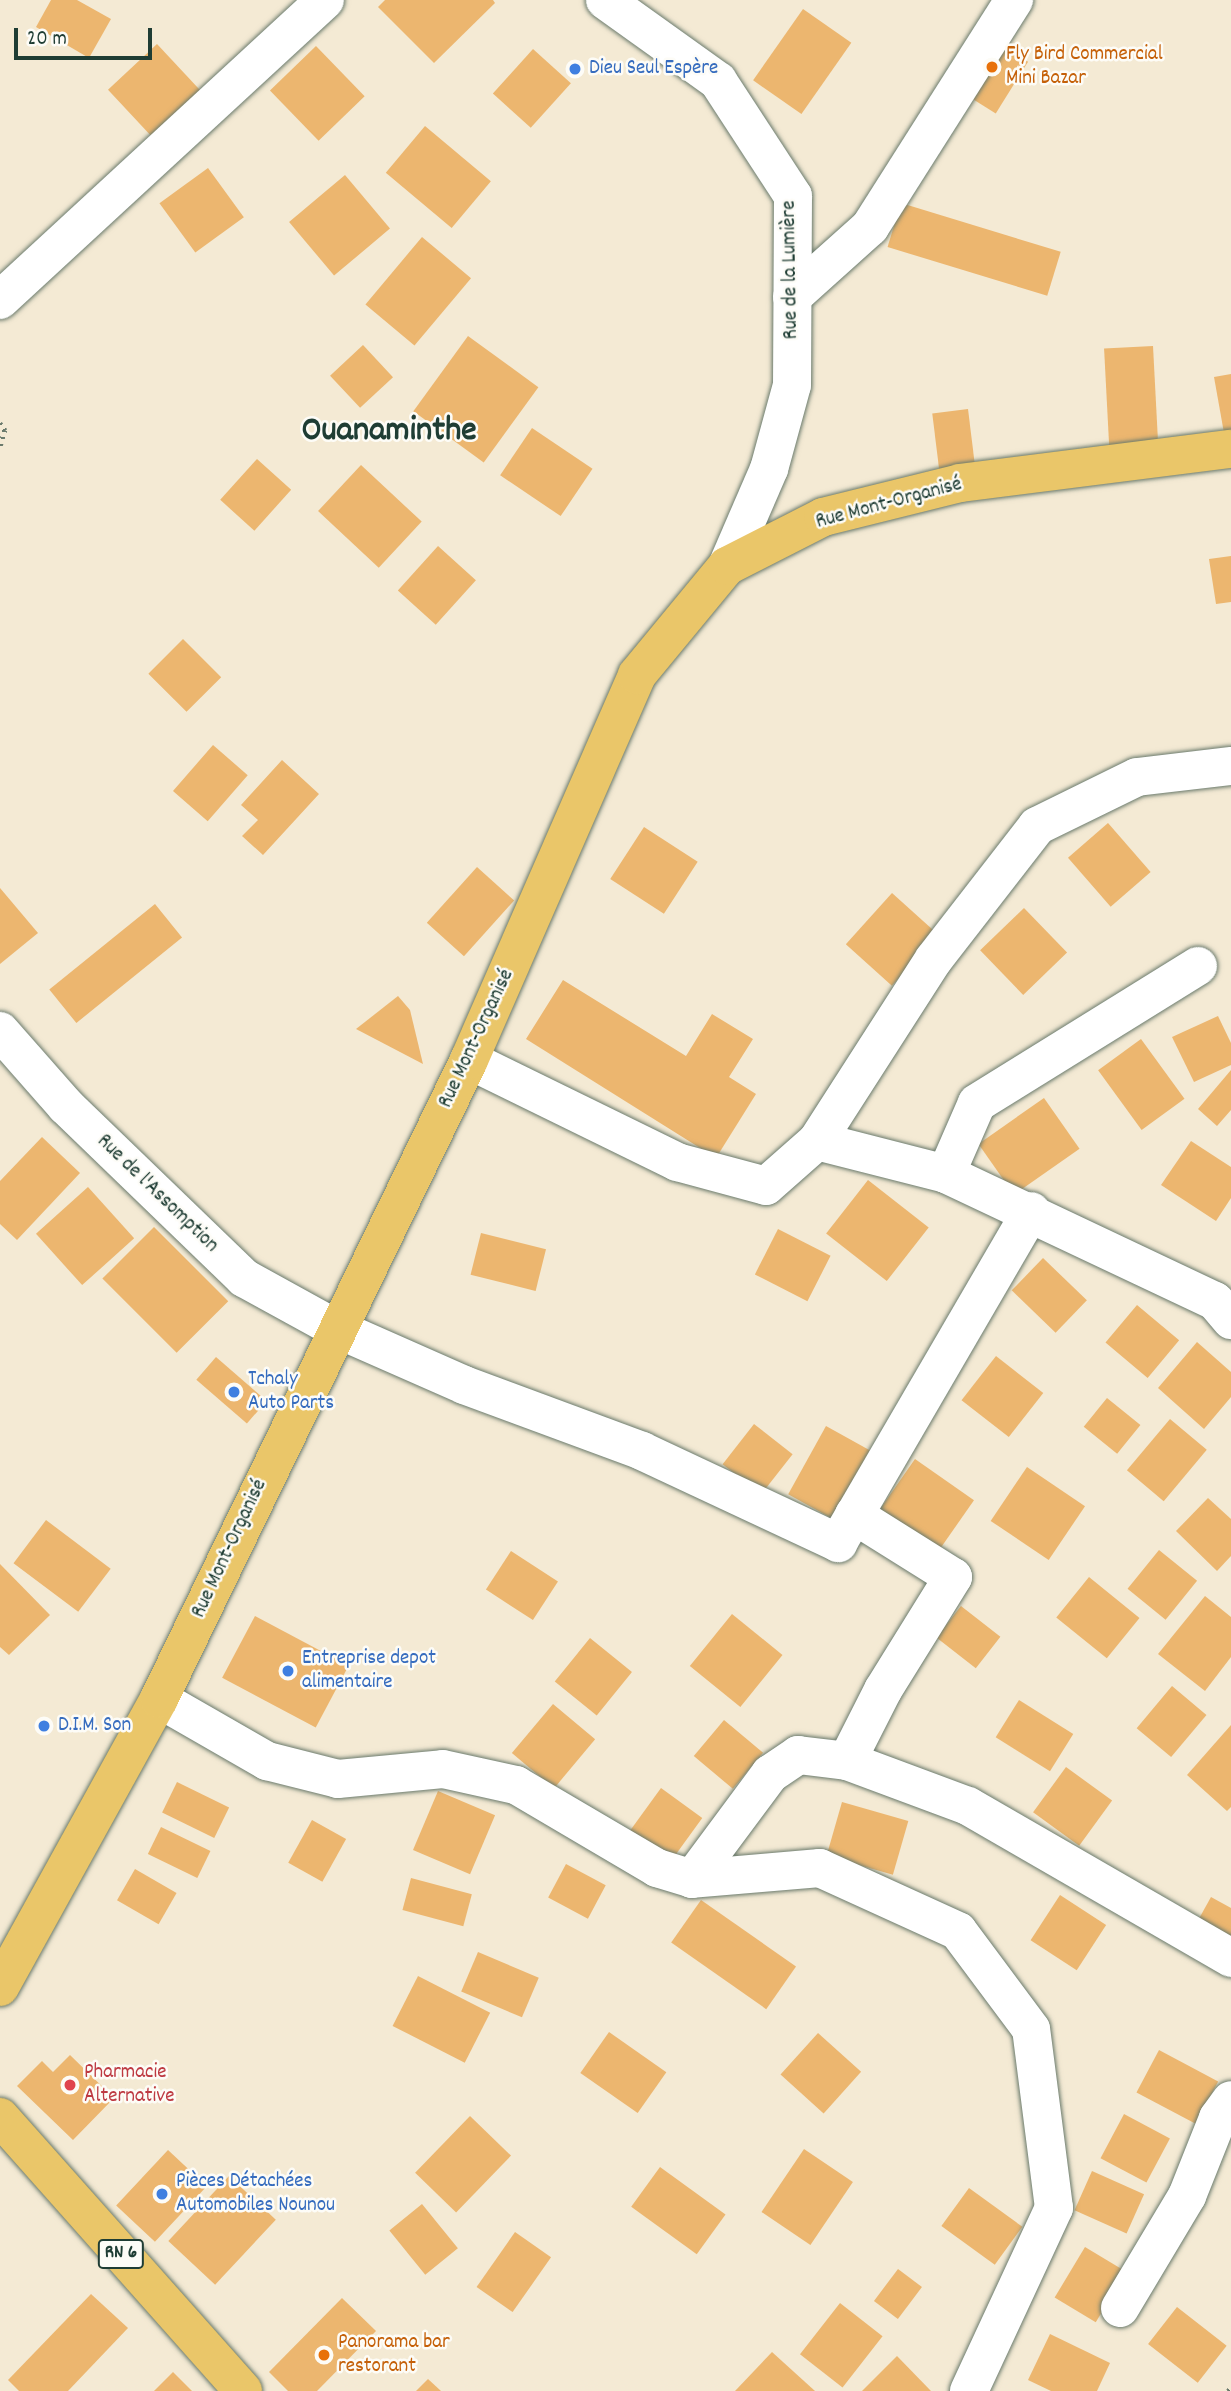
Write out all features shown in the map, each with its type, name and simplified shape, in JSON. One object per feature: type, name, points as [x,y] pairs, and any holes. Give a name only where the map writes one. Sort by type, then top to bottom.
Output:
[{"type":"main road","name":"Rue Mont-Organisé","points":[[0,1986],[159,1699],[335,1328],[469,1060],[637,676],[727,566],[823,517],[960,483],[1231,449]]},
{"type":"main road","name":"RN 6","points":[[0,2117],[243,2391]]},
{"type":"street","points":[[0,300],[325,0]]},
{"type":"street","points":[[792,297],[870,228],[1014,0]]},
{"type":"street","name":"Rue de la Lumière","points":[[630,7],[718,81],[793,196],[792,386],[769,470],[727,566]]},
{"type":"street","points":[[469,1060],[677,1162],[766,1186],[817,1141],[934,959],[1037,825],[1137,776],[1231,766]]},
{"type":"street","points":[[946,1174],[977,1103],[1198,966]]},
{"type":"street","name":"Rue de l'Assomption","points":[[0,1031],[66,1106],[244,1278],[335,1328],[464,1385],[846,1529],[953,1577],[883,1690],[847,1761]]},
{"type":"street","points":[[817,1141],[946,1174],[1031,1211],[1215,1301],[1231,1320]]},
{"type":"street","points":[[846,1529],[1031,1211]]},
{"type":"street","points":[[159,1699],[267,1761],[338,1779],[443,1769],[516,1785],[657,1868],[692,1879],[820,1868],[958,1931],[1031,2029],[1054,2208],[969,2391]]},
{"type":"street","points":[[692,1879],[770,1774],[798,1755],[847,1761],[968,1806],[1231,1958]]},
{"type":"street","points":[[1121,2308],[1187,2196],[1218,2118],[1231,2100]]},
{"type":"path","points":[[0,423],[5,430],[0,447]]},
{"type":"building","points":[[51,0],[77,0],[111,19],[89,58],[36,27]]},
{"type":"building","points":[[385,0],[493,0],[495,3],[434,63],[378,7]]},
{"type":"building","points":[[803,9],[851,43],[801,114],[753,80]]},
{"type":"building","points":[[995,41],[1028,62],[996,113],[963,93]]},
{"type":"building","points":[[157,44],[201,92],[152,137],[108,90]]},
{"type":"building","points":[[316,46],[365,96],[319,141],[270,90]]},
{"type":"building","points":[[533,49],[571,83],[531,128],[493,94]]},
{"type":"building","points":[[425,126],[491,181],[452,228],[386,173]]},
{"type":"building","points":[[208,168],[244,217],[195,253],[159,203]]},
{"type":"building","points":[[345,175],[390,229],[334,276],[289,222]]},
{"type":"building","points":[[901,203],[1061,252],[1047,296],[888,247]]},
{"type":"building","points":[[422,237],[471,278],[414,346],[365,304]]},
{"type":"building","points":[[468,336],[538,387],[484,462],[413,411]]},
{"type":"building","points":[[363,345],[393,377],[360,408],[330,376]]},
{"type":"building","points":[[1153,346],[1158,444],[1109,446],[1104,349]]},
{"type":"building","points":[[1231,374],[1231,433],[1224,433],[1214,377]]},
{"type":"building","points":[[968,409],[975,466],[939,470],[932,413]]},
{"type":"building","points":[[532,428],[593,469],[561,516],[500,475]]},
{"type":"building","points":[[257,459],[291,490],[254,531],[220,500]]},
{"type":"building","points":[[361,465],[422,522],[379,568],[318,511]]},
{"type":"building","points":[[438,546],[476,580],[436,625],[398,591]]},
{"type":"building","points":[[1231,556],[1231,602],[1216,604],[1209,559]]},
{"type":"building","points":[[183,639],[221,677],[187,712],[148,674]]},
{"type":"building","points":[[213,745],[248,775],[208,821],[173,791]]},
{"type":"building","points":[[282,760],[319,794],[263,855],[242,836],[258,820],[241,805]]},
{"type":"building","points":[[1108,823],[1151,872],[1111,907],[1068,858]]},
{"type":"building","points":[[644,827],[698,862],[664,914],[610,879]]},
{"type":"building","points":[[477,867],[514,900],[464,956],[427,923]]},
{"type":"building","points":[[0,888],[38,933],[0,964]]},
{"type":"building","points":[[892,893],[938,934],[892,986],[846,944]]},
{"type":"building","points":[[155,904],[182,937],[76,1023],[49,990]]},
{"type":"building","points":[[1024,908],[1067,953],[1023,995],[980,950]]},
{"type":"building","points":[[563,980],[686,1056],[712,1014],[753,1039],[729,1077],[756,1094],[716,1158],[526,1039]]},
{"type":"building","points":[[398,996],[410,1010],[423,1064],[356,1029]]},
{"type":"building","points":[[1218,1016],[1231,1043],[1231,1065],[1194,1082],[1172,1037]]},
{"type":"building","points":[[1141,1039],[1184,1099],[1142,1130],[1098,1070]]},
{"type":"building","points":[[1231,1070],[1231,1110],[1217,1126],[1198,1109]]},
{"type":"building","points":[[1044,1098],[1080,1149],[1014,1195],[978,1144]]},
{"type":"building","points":[[42,1137],[80,1173],[17,1240],[0,1224],[0,1181]]},
{"type":"building","points":[[1191,1141],[1231,1167],[1231,1198],[1216,1221],[1161,1185]]},
{"type":"building","points":[[868,1180],[929,1227],[887,1281],[826,1234]]},
{"type":"building","points":[[88,1187],[134,1238],[82,1285],[36,1234]]},
{"type":"building","points":[[154,1227],[228,1301],[177,1353],[102,1279]]},
{"type":"building","points":[[778,1229],[831,1256],[807,1301],[755,1274]]},
{"type":"building","points":[[481,1233],[546,1249],[536,1291],[471,1275]]},
{"type":"building","points":[[1043,1258],[1087,1300],[1056,1333],[1012,1290]]},
{"type":"building","points":[[1137,1305],[1179,1340],[1148,1378],[1106,1343]]},
{"type":"building","points":[[1197,1342],[1231,1372],[1231,1397],[1204,1429],[1158,1388]]},
{"type":"building","points":[[996,1356],[1043,1393],[1009,1437],[962,1400]]},
{"type":"building","points":[[216,1357],[267,1401],[247,1424],[196,1380]]},
{"type":"building","points":[[1107,1398],[1140,1425],[1117,1454],[1084,1427]]},
{"type":"building","points":[[1170,1419],[1207,1450],[1164,1501],[1127,1470]]},
{"type":"building","points":[[754,1424],[793,1454],[761,1494],[723,1464]]},
{"type":"building","points":[[826,1426],[871,1451],[833,1519],[788,1494]]},
{"type":"building","points":[[915,1459],[974,1500],[936,1555],[877,1514]]},
{"type":"building","points":[[1027,1467],[1085,1506],[1049,1560],[991,1521]]},
{"type":"building","points":[[1208,1498],[1231,1519],[1231,1556],[1217,1571],[1176,1531]]},
{"type":"building","points":[[46,1520],[111,1569],[78,1612],[14,1563]]},
{"type":"building","points":[[1159,1550],[1197,1581],[1166,1620],[1128,1589]]},
{"type":"building","points":[[511,1551],[558,1581],[533,1620],[486,1590]]},
{"type":"building","points":[[0,1564],[50,1615],[9,1655],[0,1647]]},
{"type":"building","points":[[1089,1577],[1140,1618],[1107,1658],[1056,1617]]},
{"type":"building","points":[[1205,1596],[1231,1617],[1231,1657],[1205,1691],[1158,1654]]},
{"type":"building","points":[[961,1606],[1000,1637],[976,1668],[936,1638]]},
{"type":"building","points":[[732,1614],[783,1655],[740,1707],[690,1666]]},
{"type":"building","points":[[255,1616],[349,1666],[316,1728],[222,1678]]},
{"type":"building","points":[[590,1638],[632,1672],[597,1716],[555,1682]]},
{"type":"building","points":[[1172,1686],[1206,1715],[1171,1757],[1137,1728]]},
{"type":"building","points":[[1019,1700],[1073,1734],[1050,1771],[996,1737]]},
{"type":"building","points":[[553,1704],[595,1739],[554,1788],[512,1753]]},
{"type":"building","points":[[724,1720],[763,1753],[733,1789],[694,1756]]},
{"type":"building","points":[[1231,1725],[1231,1807],[1227,1811],[1187,1775]]},
{"type":"building","points":[[1066,1767],[1112,1801],[1079,1846],[1033,1812]]},
{"type":"building","points":[[177,1782],[229,1807],[214,1838],[162,1813]]},
{"type":"building","points":[[661,1788],[702,1818],[671,1862],[629,1832]]},
{"type":"building","points":[[438,1791],[495,1815],[470,1874],[413,1850]]},
{"type":"building","points":[[842,1802],[908,1821],[893,1875],[827,1856]]},
{"type":"building","points":[[312,1820],[346,1839],[322,1882],[288,1863]]},
{"type":"building","points":[[161,1827],[210,1851],[197,1878],[148,1854]]},
{"type":"building","points":[[566,1864],[606,1885],[588,1919],[548,1898]]},
{"type":"building","points":[[135,1869],[177,1893],[159,1924],[117,1900]]},
{"type":"building","points":[[411,1878],[472,1894],[463,1926],[402,1910]]},
{"type":"building","points":[[1060,1895],[1106,1925],[1077,1970],[1031,1940]]},
{"type":"building","points":[[1211,1897],[1231,1908],[1231,1945],[1196,1924]]},
{"type":"building","points":[[701,1900],[796,1967],[766,2009],[671,1943]]},
{"type":"building","points":[[478,1952],[539,1978],[522,2017],[461,1992]]},
{"type":"building","points":[[418,1976],[490,2013],[465,2063],[393,2026]]},
{"type":"building","points":[[609,2032],[666,2072],[638,2113],[580,2073]]},
{"type":"building","points":[[818,2033],[861,2072],[824,2113],[781,2075]]},
{"type":"building","points":[[1159,2050],[1218,2081],[1196,2124],[1136,2092]]},
{"type":"building","points":[[70,2055],[114,2098],[73,2140],[17,2086],[42,2061],[53,2072]]},
{"type":"building","points":[[1124,2114],[1170,2138],[1146,2183],[1101,2158]]},
{"type":"building","points":[[470,2116],[511,2156],[456,2212],[415,2173]]},
{"type":"building","points":[[804,2149],[853,2182],[810,2245],[762,2212]]},
{"type":"building","points":[[168,2150],[207,2186],[155,2242],[116,2206]]},
{"type":"building","points":[[660,2167],[726,2215],[697,2254],[631,2207]]},
{"type":"building","points":[[1092,2171],[1144,2194],[1127,2233],[1075,2210]]},
{"type":"building","points":[[229,2176],[276,2220],[215,2285],[168,2241]]},
{"type":"building","points":[[969,2188],[1022,2227],[995,2265],[941,2226]]},
{"type":"building","points":[[422,2204],[458,2248],[425,2275],[389,2230]]},
{"type":"building","points":[[515,2232],[551,2257],[513,2312],[477,2287]]},
{"type":"building","points":[[1085,2247],[1126,2272],[1096,2322],[1055,2298]]},
{"type":"building","points":[[898,2269],[922,2287],[898,2319],[874,2301]]},
{"type":"building","points":[[91,2294],[128,2328],[68,2391],[19,2391],[8,2380]]},
{"type":"building","points":[[342,2298],[376,2331],[317,2391],[288,2391],[269,2372]]},
{"type":"building","points":[[840,2303],[883,2336],[843,2387],[800,2354]]},
{"type":"building","points":[[1177,2307],[1227,2346],[1198,2383],[1148,2344]]},
{"type":"building","points":[[1050,2334],[1110,2363],[1097,2391],[1051,2391],[1028,2380]]},
{"type":"building","points":[[772,2352],[815,2391],[735,2391]]},
{"type":"building","points":[[897,2356],[931,2391],[862,2391]]},
{"type":"building","points":[[173,2372],[192,2391],[154,2391]]},
{"type":"building","points":[[428,2379],[441,2391],[416,2391]]},
{"type":"place","name":"Fly Bird Commercial Mini Bazar","points":[[992,67]]},
{"type":"place","name":"Dieu Seul Espère","points":[[575,69]]},
{"type":"place","name":"Tchaly Auto Parts","points":[[234,1392]]},
{"type":"place","name":"Entreprise depot alimentaire","points":[[288,1671]]},
{"type":"place","name":"D.I.M. Son","points":[[44,1726]]},
{"type":"place","name":"Pharmacie Alternative","points":[[70,2085]]},
{"type":"place","name":"Pièces Détachées Automobiles Nounou","points":[[162,2194]]},
{"type":"place","name":"Panorama bar restorant","points":[[324,2355]]},
{"type":"district","name":"Ouanaminthe","points":[[389,432]]}]
